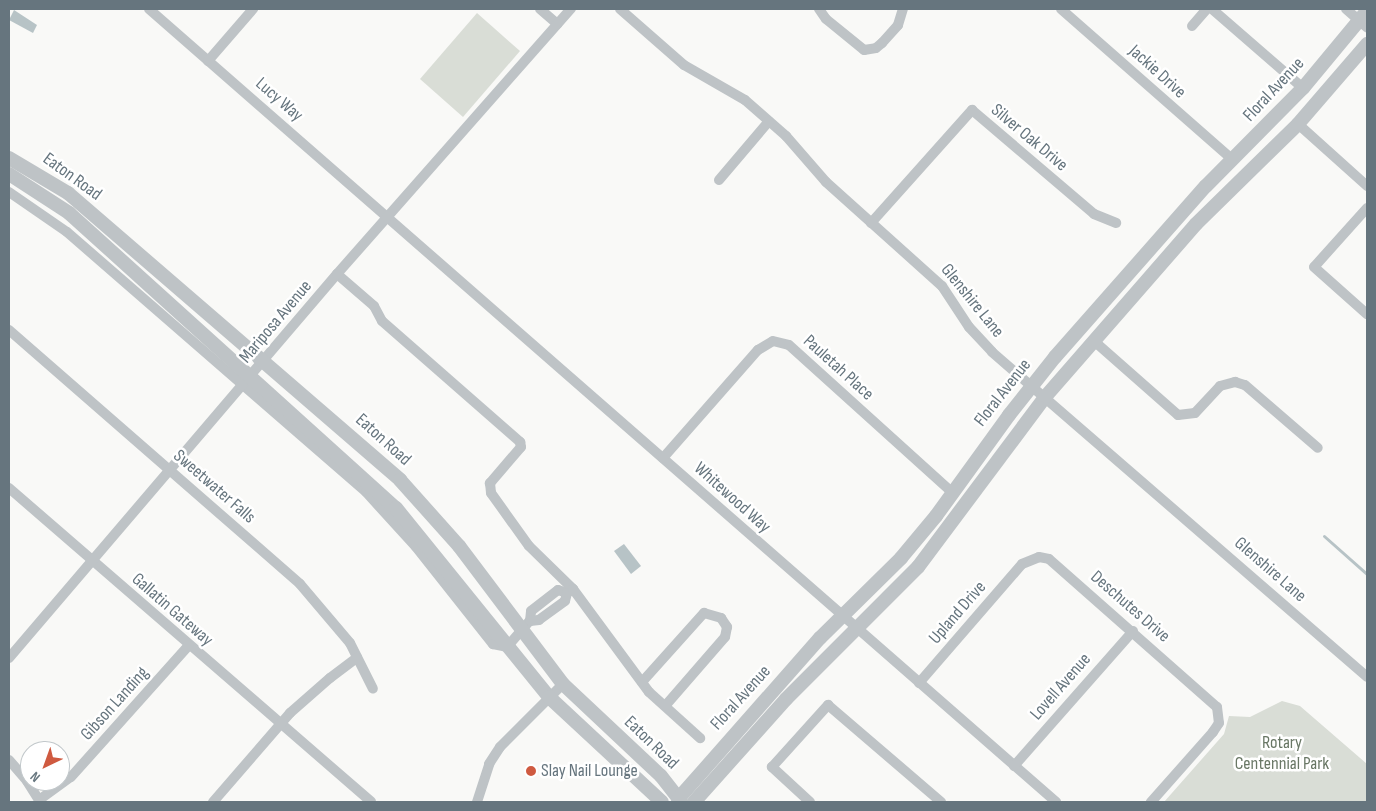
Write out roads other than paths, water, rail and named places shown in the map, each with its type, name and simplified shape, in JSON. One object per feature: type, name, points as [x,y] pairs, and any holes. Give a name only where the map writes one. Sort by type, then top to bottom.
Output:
[{"type":"street","name":"Lucy Way","points":[[149,9],[387,217]]},
{"type":"street","points":[[208,61],[253,9]]},
{"type":"street","points":[[540,9],[557,24]]},
{"type":"street","name":"Mariposa Avenue","points":[[9,658],[171,472],[337,274],[571,9]]},
{"type":"street","name":"Glenshire Lane","points":[[620,9],[684,65],[745,100],[786,136],[826,182],[942,286],[980,340],[1367,677]]},
{"type":"street","points":[[819,9],[821,14],[864,50],[876,48],[882,43],[898,25],[903,9]]},
{"type":"street","name":"Jackie Drive","points":[[1061,9],[1232,160]]},
{"type":"street","points":[[1192,26],[1207,9]]},
{"type":"street","points":[[1212,9],[1303,88]]},
{"type":"street","points":[[1346,9],[1365,20]]},
{"type":"street","name":"Floral Avenue","points":[[678,801],[842,617],[901,558],[953,493],[1032,385],[1232,160],[1303,88],[1365,20]]},
{"type":"street","name":"Floral Avenue","points":[[694,802],[786,699],[856,630],[934,548],[1046,396],[1196,224],[1298,124],[1367,44]]},
{"type":"street","name":"Silver Oak Drive","points":[[871,223],[972,110],[1094,214],[1116,223]]},
{"type":"street","points":[[719,180],[769,121]]},
{"type":"street","points":[[1298,124],[1367,186]]},
{"type":"street","name":"Eaton Road","points":[[9,158],[68,193],[400,480],[526,625],[563,684],[661,776],[678,801]]},
{"type":"street","name":"Eaton Road","points":[[9,174],[69,213],[247,381]]},
{"type":"street","name":"Eaton Road","points":[[9,192],[67,232],[247,381],[396,508],[507,648],[549,696],[662,802]]},
{"type":"street","points":[[1367,208],[1314,267],[1367,314]]},
{"type":"street","name":"Whitewood Way","points":[[387,217],[663,458],[856,630],[1056,802]]},
{"type":"street","points":[[337,274],[374,306],[382,321],[520,442],[521,447],[490,483],[491,494],[529,546],[570,591],[642,682],[700,738]]},
{"type":"street","name":"Sweetwater Falls","points":[[9,330],[300,584],[319,604],[358,658],[373,689]]},
{"type":"street","name":"Pauletah Place","points":[[663,458],[758,350],[772,341],[789,345],[953,493]]},
{"type":"street","points":[[1094,342],[1178,415],[1195,413],[1220,386],[1236,382],[1245,384],[1318,448]]},
{"type":"street","name":"Gallatin Gateway","points":[[9,488],[279,726],[371,802]]},
{"type":"street","name":"Deschutes Drive","points":[[1022,564],[1039,556],[1049,559],[1211,698],[1220,714],[1219,723],[1151,802]]},
{"type":"street","name":"Upland Drive","points":[[919,683],[1022,564]]},
{"type":"street","points":[[507,648],[526,625],[539,620],[565,601],[570,591]]},
{"type":"street","points":[[642,682],[704,613],[713,613],[721,618],[727,628],[725,637],[665,706]]},
{"type":"street","name":"Lovell Avenue","points":[[1014,766],[1133,631]]},
{"type":"street","name":"Gibson Landing","points":[[39,801],[71,777],[188,646]]},
{"type":"street","points":[[213,802],[279,726],[330,678],[358,658]]},
{"type":"street","points":[[477,802],[489,764],[500,747],[563,684]]},
{"type":"street","points":[[810,802],[772,767],[828,705],[941,802]]},
{"type":"street","points":[[9,760],[27,781],[39,801]]},
{"type":"waterway","points":[[1324,536],[1367,574]]},
{"type":"place","name":"Slay Nail Lounge","points":[[531,771]]},
{"type":"park label","name":"Rotary Centennial Park","points":[[1282,754]]}]
